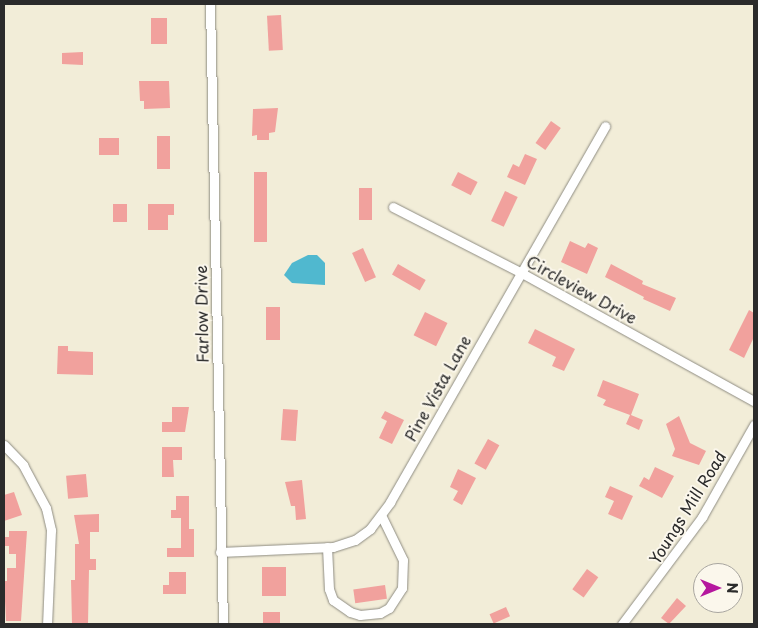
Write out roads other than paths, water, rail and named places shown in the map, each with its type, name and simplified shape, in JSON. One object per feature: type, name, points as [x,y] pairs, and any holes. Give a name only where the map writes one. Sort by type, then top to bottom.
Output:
[{"type":"street","name":"Farlow Drive","points":[[210,4],[223,624]]},
{"type":"street","name":"Pine Vista Lane","points":[[220,552],[327,547],[354,540],[370,529],[381,515],[605,126]]},
{"type":"street","name":"Circleview Drive","points":[[393,207],[520,272],[754,401]]},
{"type":"street","name":"Youngs Mill Road","points":[[622,624],[682,548],[751,441],[754,425]]},
{"type":"street","points":[[4,445],[24,465],[46,508],[51,530],[47,624]]},
{"type":"street","points":[[327,547],[329,589],[334,600],[350,612],[360,615],[380,613],[389,608],[402,588],[403,568],[395,541],[381,515]]},
{"type":"water","points":[[308,255],[317,255],[325,263],[325,285],[292,283],[284,275],[292,263]]}]
